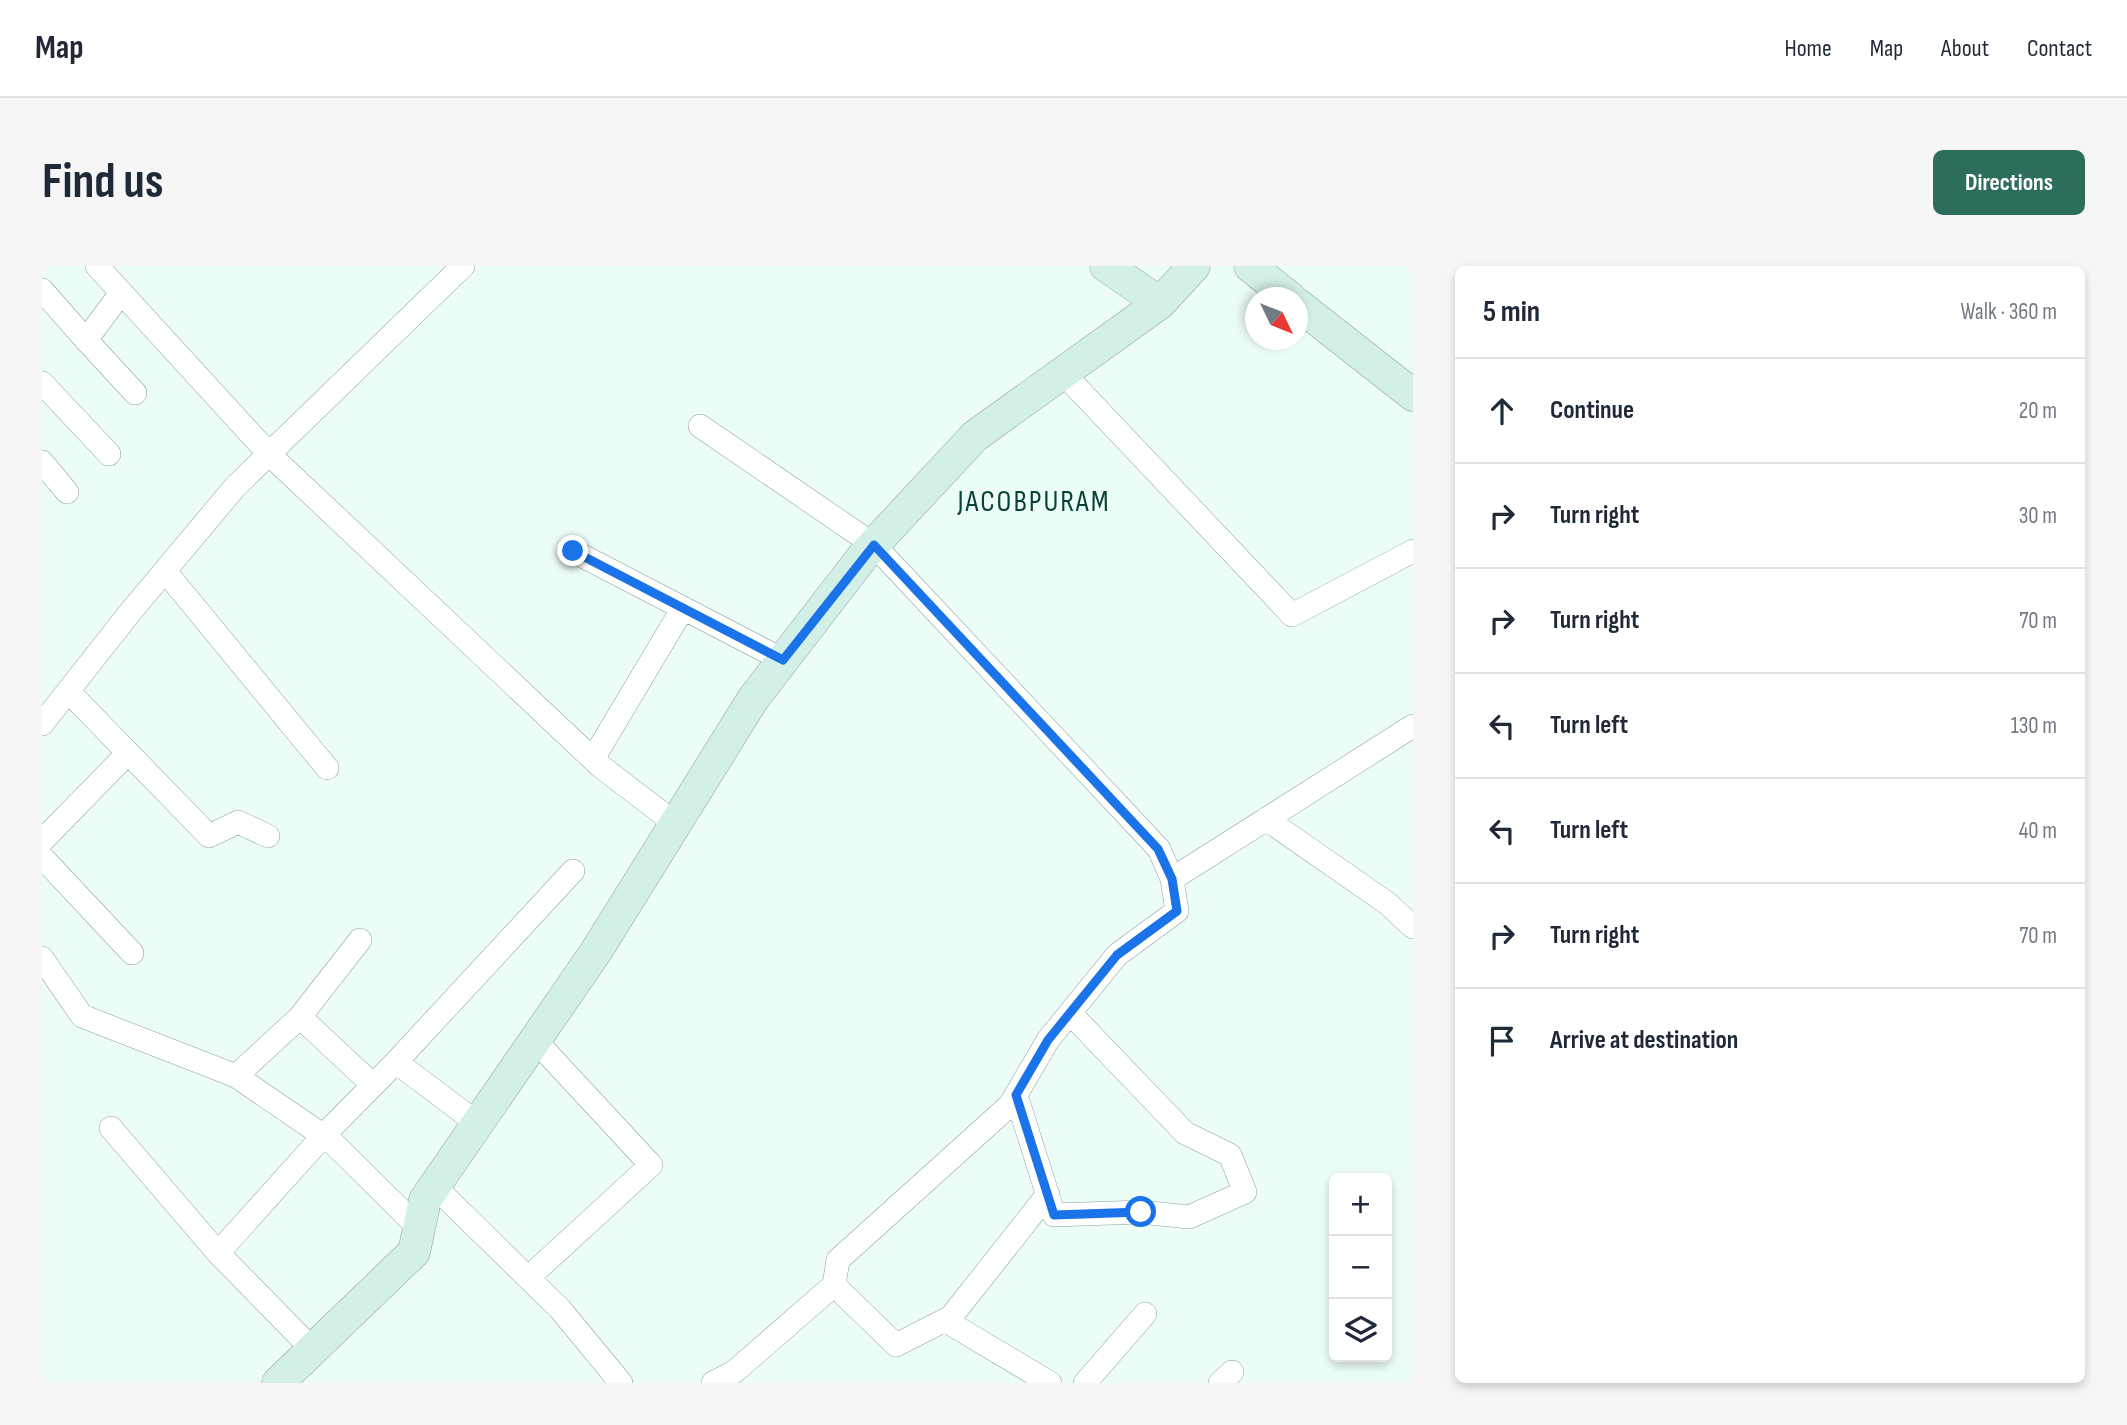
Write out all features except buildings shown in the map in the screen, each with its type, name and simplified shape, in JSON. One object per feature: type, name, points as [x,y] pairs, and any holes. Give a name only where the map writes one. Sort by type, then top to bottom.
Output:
[{"type":"main road","points":[[1106,266],[1160,303]]},
{"type":"main road","points":[[278,1383],[414,1252],[425,1200],[434,1186],[597,950],[753,699],[874,545],[975,436],[1160,303],[1194,266]]},
{"type":"main road","points":[[1250,266],[1276,287]]},
{"type":"main road","points":[[1308,313],[1413,396]]},
{"type":"street","points":[[97,266],[269,454],[593,759],[676,824]]},
{"type":"street","points":[[42,724],[235,487],[463,266]]},
{"type":"street","points":[[42,290],[135,393]]},
{"type":"street","points":[[86,340],[121,293]]},
{"type":"street","points":[[1063,373],[1292,615],[1413,551]]},
{"type":"street","points":[[42,383],[109,454]]},
{"type":"street","points":[[700,426],[874,545],[1158,849],[1172,879],[1177,911],[1117,955],[1048,1040],[1010,1105],[838,1260],[834,1285],[738,1377],[713,1383]]},
{"type":"street","points":[[42,462],[67,492]]},
{"type":"street","points":[[573,551],[783,660]]},
{"type":"street","points":[[164,571],[327,768]]},
{"type":"street","points":[[593,759],[683,608]]},
{"type":"street","points":[[68,691],[209,836],[238,822],[268,836]]},
{"type":"street","points":[[1172,879],[1413,726]]},
{"type":"street","points":[[42,841],[128,753]]},
{"type":"street","points":[[1266,819],[1387,903],[1413,928]]},
{"type":"street","points":[[42,857],[132,953]]},
{"type":"street","points":[[218,1253],[323,1136],[396,1062],[573,872]]},
{"type":"street","points":[[236,1076],[300,1017],[360,940]]},
{"type":"street","points":[[42,958],[82,1016],[236,1076],[331,1141],[419,1228]]},
{"type":"street","points":[[1016,1095],[1054,1215],[1141,1212],[1189,1217],[1245,1192],[1230,1155],[1185,1133],[1070,1013]]},
{"type":"street","points":[[300,1017],[373,1085]]},
{"type":"street","points":[[528,1278],[651,1165],[535,1040]]},
{"type":"street","points":[[396,1062],[477,1123]]},
{"type":"street","points":[[111,1128],[218,1253],[312,1349]]},
{"type":"street","points":[[434,1186],[559,1309],[621,1383]]},
{"type":"street","points":[[834,1285],[896,1345],[951,1318],[1048,1194]]},
{"type":"street","points":[[1085,1383],[1145,1314]]},
{"type":"street","points":[[946,1321],[1049,1383]]},
{"type":"district","name":"JACOBPURAM","points":[[1034,501]]},
{"type":"route","points":[[573,551],[783,660],[874,545],[1158,849],[1172,879],[1177,911],[1117,955],[1048,1040],[1016,1095],[1054,1215],[1141,1212]]}]
